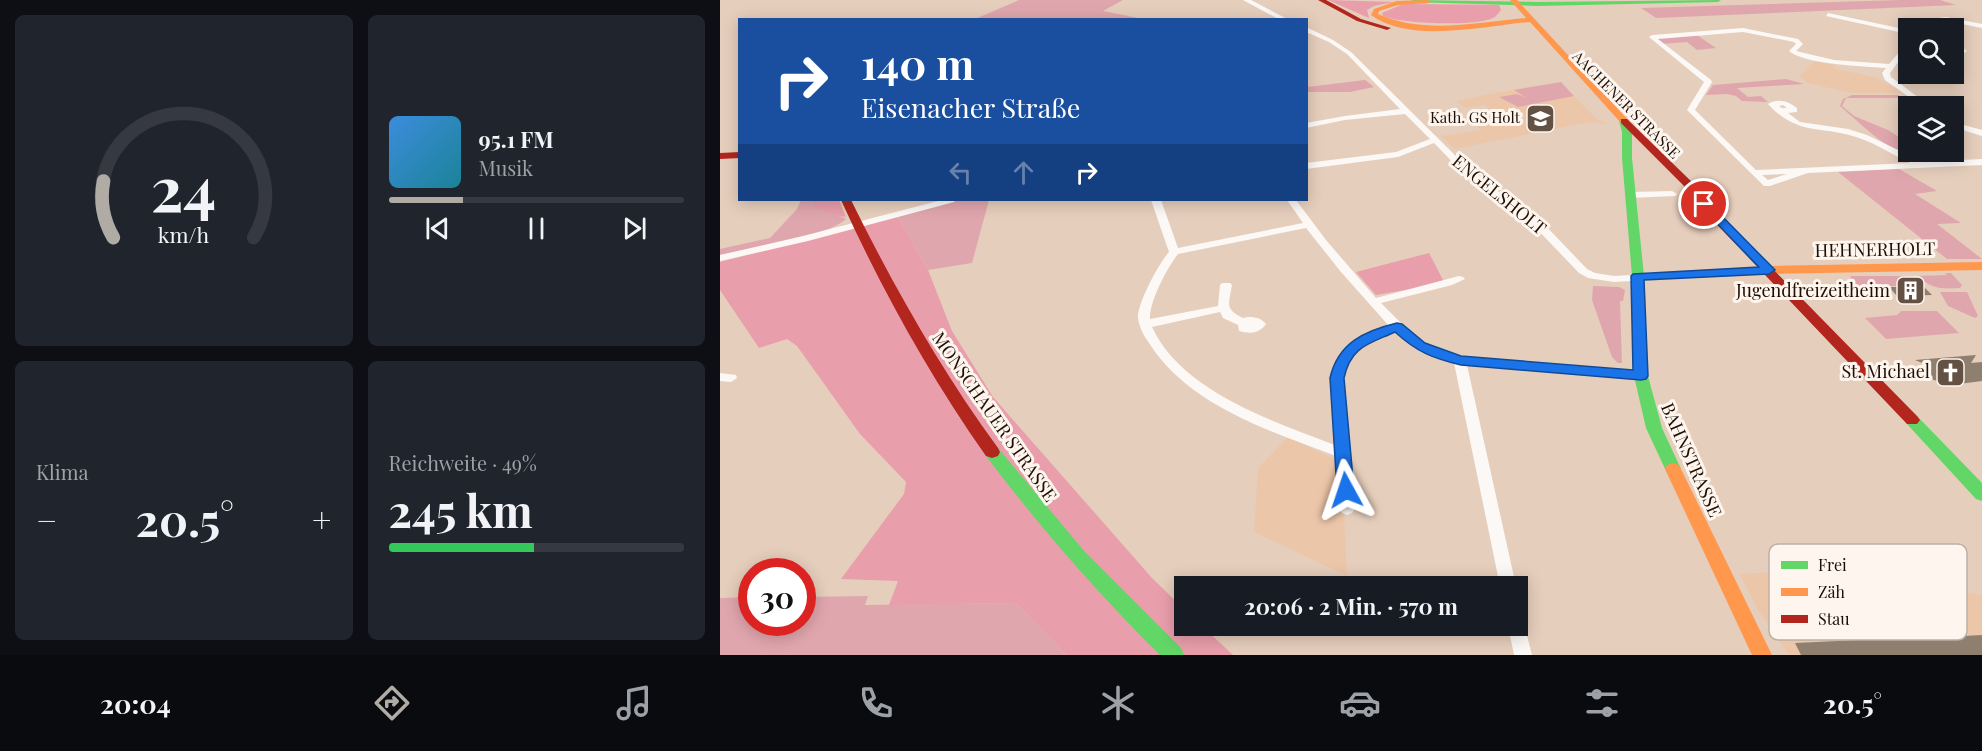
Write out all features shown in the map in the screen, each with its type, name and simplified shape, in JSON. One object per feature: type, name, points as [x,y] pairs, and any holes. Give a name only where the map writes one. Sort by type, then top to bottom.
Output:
[{"type":"main road","points":[[1321,0],[1359,20],[1390,28],[1431,30],[1489,24],[1518,13]]},
{"type":"main road","points":[[1414,0],[1573,4],[1718,0]]},
{"type":"main road","points":[[1490,0],[1598,0]]},
{"type":"main road","points":[[1456,2],[1397,3],[1380,8],[1374,15],[1385,22],[1408,27],[1489,24]]},
{"type":"main road","name":"AACHENER STRASSE","points":[[1518,13],[1610,117]]},
{"type":"main road","name":"AACHENER STRASSE","points":[[1518,13],[1626,131],[1691,187],[1704,204],[1982,494]]},
{"type":"main road","name":"BAHNSTRASSE","points":[[1610,117],[1626,131],[1638,276],[1641,376],[1654,428],[1762,655]]},
{"type":"main road","points":[[720,156],[738,155]]},
{"type":"main road","name":"MONSCHAUER STRASSE","points":[[847,201],[880,273],[914,334],[988,446],[1028,499],[1079,558],[1132,615],[1174,655]]},
{"type":"main road","name":"HEHNERHOLT","points":[[1769,270],[1982,266]]},
{"type":"street","points":[[1246,0],[1282,18]]},
{"type":"street","points":[[1828,15],[1898,30]]},
{"type":"street","points":[[1964,23],[1982,26]]},
{"type":"street","name":"ENGELSHOLT","points":[[1308,30],[1331,41],[1348,53],[1473,178],[1538,224],[1583,271],[1592,276],[1614,279],[1769,270]]},
{"type":"street","points":[[1890,66],[1834,62],[1797,54],[1792,51],[1800,44],[1796,40],[1743,30],[1652,37],[1708,82],[1691,110],[1767,184],[1805,171],[1982,162]]},
{"type":"street","points":[[1898,56],[1886,74],[1912,96]]},
{"type":"street","points":[[1308,126],[1345,118],[1406,111]]},
{"type":"street","points":[[1780,111],[1798,124],[1864,137],[1923,165]]},
{"type":"street","points":[[1964,127],[1982,133]]},
{"type":"street","name":"ENGELSHOLT","points":[[1308,166],[1398,154],[1435,140]]},
{"type":"street","points":[[1630,195],[1672,194]]},
{"type":"street","points":[[720,258],[947,201]]},
{"type":"street","points":[[1156,201],[1174,252]]},
{"type":"street","points":[[1293,201],[1308,225],[1373,302],[1397,327],[1420,346],[1440,355],[1461,360],[1641,376]]},
{"type":"street","points":[[1308,225],[1174,252],[1156,276],[1144,313],[1146,325],[1157,349],[1178,372],[1223,401],[1292,434],[1342,453]]},
{"type":"street","points":[[1373,302],[1441,286],[1459,279]]},
{"type":"street","points":[[1226,285],[1223,308],[1227,315],[1243,323]]},
{"type":"street","points":[[1146,325],[1223,308]]},
{"type":"street","points":[[1347,509],[1337,378],[1340,363],[1353,345],[1397,327]]},
{"type":"street","points":[[1461,360],[1506,576]]},
{"type":"street","points":[[1519,636],[1523,655]]},
{"type":"shaded area","points":[[1019,0],[1123,0],[1103,11],[1138,18],[978,18]]},
{"type":"shaded area","points":[[1328,0],[1394,2],[1374,6],[1367,10],[1369,18]]},
{"type":"shaded area","points":[[1940,0],[1956,5],[1656,18],[1641,8]]},
{"type":"shaded area","points":[[1403,4],[1499,5],[1501,10],[1495,17],[1486,20],[1457,23],[1406,21],[1383,16],[1382,13]]},
{"type":"shaded area","points":[[1694,33],[1716,48],[1697,50],[1687,42],[1661,44],[1655,37]]},
{"type":"shaded area","points":[[1815,61],[1837,66],[1832,68],[1878,78],[1901,93],[1851,93],[1808,83],[1799,76]]},
{"type":"shaded area","points":[[1786,79],[1804,84],[1737,88],[1748,97],[1761,96],[1768,102],[1742,101],[1736,96],[1727,94],[1706,95],[1713,85]]},
{"type":"shaded area","points":[[1365,80],[1374,87],[1350,92],[1308,92],[1308,87]]},
{"type":"shaded area","points":[[1561,82],[1574,96],[1518,107],[1499,97],[1517,94],[1527,98],[1514,90]]},
{"type":"shaded area","name":"Kath. GS Holt","points":[[1538,85],[1548,100],[1574,96],[1598,120],[1608,124],[1590,122],[1454,149],[1441,136],[1481,130],[1471,120],[1498,116],[1485,105],[1465,108],[1456,101]]},
{"type":"shaded area","points":[[1852,95],[1900,96],[1898,98],[1846,98],[1842,106],[1854,116],[1898,136],[1898,151],[1872,134],[1840,106],[1843,99]]},
{"type":"shaded area","points":[[1899,169],[1937,191],[1915,194],[1961,223],[1937,224],[1982,259],[1947,259],[1838,172]]},
{"type":"shaded area","points":[[801,201],[812,201],[813,204],[846,219],[823,231],[806,236],[720,255],[720,249],[770,238],[797,209]]},
{"type":"shaded area","points":[[811,201],[839,201],[846,217],[826,212]]},
{"type":"shaded area","points":[[954,201],[989,201],[972,263],[928,270],[898,217]]},
{"type":"shaded area","points":[[898,217],[928,270],[952,331],[993,397],[1152,578],[1174,599],[1174,636],[1213,636],[1233,655],[1066,655],[1016,603],[889,605],[898,581],[841,579],[904,494],[906,482],[860,434],[797,346],[787,339],[759,348],[720,290],[720,262]]},
{"type":"shaded area","points":[[1429,253],[1443,280],[1440,284],[1376,295],[1356,272]]},
{"type":"shaded area","points":[[1945,273],[1951,273],[1962,285],[1960,288],[1937,287],[1928,284],[1918,276],[1947,275]]},
{"type":"shaded area","points":[[1850,276],[1913,276],[1923,286],[1857,286]]},
{"type":"shaded area","points":[[1593,286],[1619,287],[1625,290],[1623,301],[1620,301],[1622,363],[1618,363],[1612,357],[1592,300]]},
{"type":"shaded area","points":[[1940,292],[1967,292],[1978,316],[1975,318],[1948,306]]},
{"type":"shaded area","points":[[1901,311],[1937,311],[1959,333],[1886,339],[1865,318],[1897,315]]},
{"type":"shaded area","points":[[1288,437],[1338,461],[1339,508],[1344,513],[1347,576],[1254,532],[1258,468]]},
{"type":"shaded area","points":[[1769,572],[1769,626],[1758,610],[1740,574]]},
{"type":"shaded area","points":[[1967,593],[1982,595],[1982,655],[1789,655],[1779,640],[1967,640]]},
{"type":"shaded area","points":[[868,596],[865,605],[1016,603],[1066,655],[720,655],[720,598],[738,597],[738,636],[816,636],[816,597]]},
{"type":"building","name":"Jugendfreizeitheim","points":[[1889,287],[1924,287],[1932,295],[1897,296]]},
{"type":"building","name":"St. Michael","points":[[1976,355],[1971,363],[1982,362],[1982,381],[1951,385],[1924,377],[1915,368],[1932,367],[1915,360]]},
{"type":"building","points":[[1982,635],[1982,655],[1801,655],[1795,643],[1859,640],[1967,640],[1967,636]]},
{"type":"traffic: fast","points":[[1414,0],[1538,4],[1718,0]]},
{"type":"traffic: fast","points":[[1624,121],[1627,132],[1627,158],[1638,276],[1641,376],[1654,428],[1673,469]]},
{"type":"traffic: fast","points":[[1912,420],[1982,494]]},
{"type":"traffic: fast","points":[[992,452],[1034,506],[1079,557],[1174,655]]},
{"type":"traffic: slow","points":[[1513,0],[1624,121]]},
{"type":"traffic: slow","points":[[1428,2],[1397,3],[1376,10],[1374,15],[1410,27],[1430,28],[1532,20]]},
{"type":"traffic: slow","points":[[1769,270],[1982,266]]},
{"type":"traffic: slow","points":[[1673,469],[1762,655]]},
{"type":"traffic: jam","points":[[1321,0],[1359,20],[1387,28]]},
{"type":"traffic: jam","points":[[1624,121],[1691,187],[1711,212],[1912,420]]},
{"type":"traffic: jam","points":[[720,156],[738,155]]},
{"type":"traffic: jam","points":[[846,201],[913,330],[950,392],[992,452]]},
{"type":"place","name":"Kath. GS Holt","points":[[1541,118]]},
{"type":"place","name":"Jugendfreizeitheim","points":[[1911,291]]},
{"type":"place","name":"St. Michael","points":[[1951,372]]},
{"type":"route","points":[[1346,490],[1337,378],[1340,363],[1353,345],[1397,327],[1420,346],[1440,355],[1461,360],[1641,376],[1638,276],[1769,270],[1704,204]]}]
